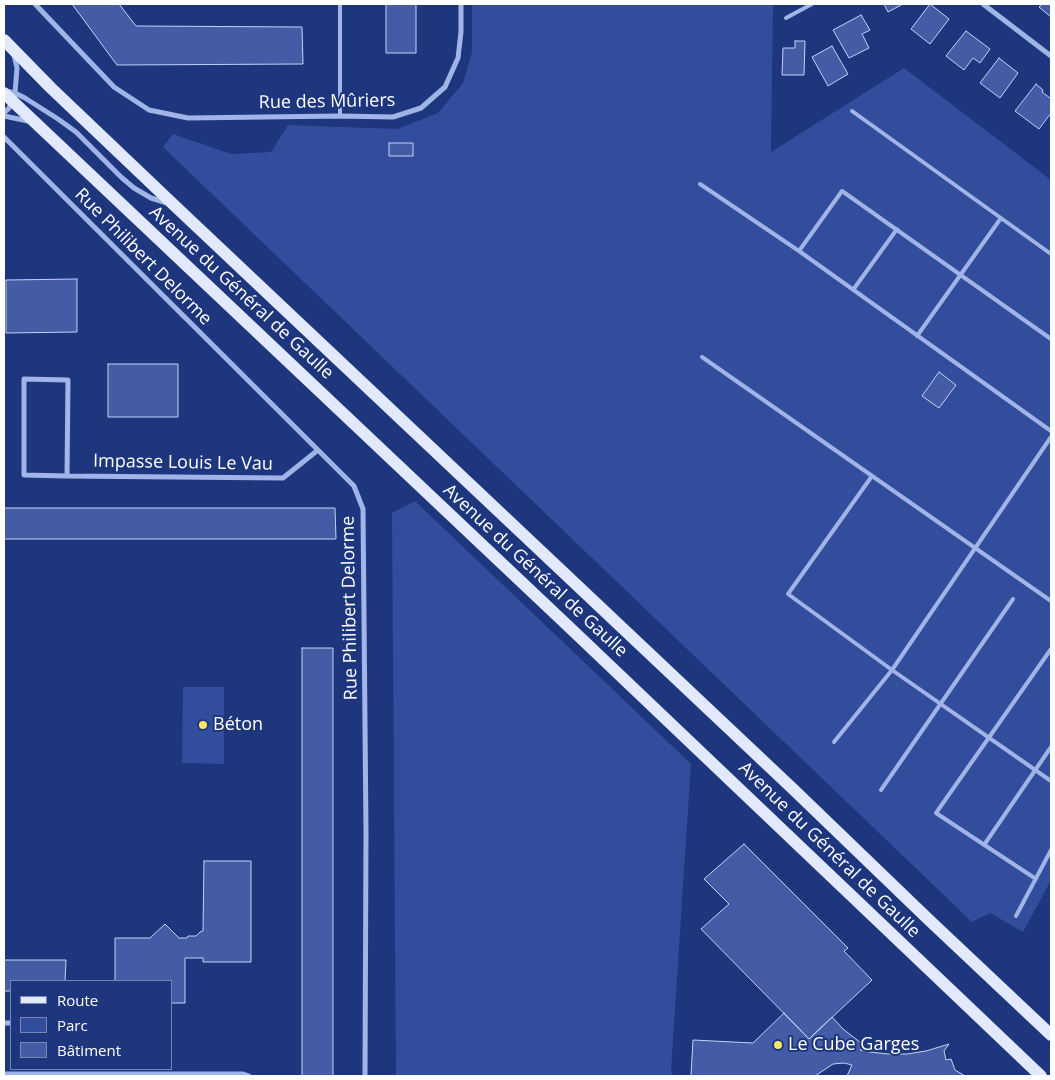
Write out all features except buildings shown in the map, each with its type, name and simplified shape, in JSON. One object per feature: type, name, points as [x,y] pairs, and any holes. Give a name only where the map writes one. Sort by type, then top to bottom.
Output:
[{"type":"main road","name":"Avenue du Général de Gaulle","points":[[4,40],[51,88],[175,206],[1051,1035]]},
{"type":"main road","name":"Avenue du Général de Gaulle","points":[[9,95],[35,122],[632,686],[1041,1076]]},
{"type":"street","name":"Rue des Mûriers","points":[[35,4],[114,87],[149,110],[188,118],[394,117],[421,108],[446,87],[458,58],[461,32],[461,4]]},
{"type":"street","points":[[983,4],[1051,56]]},
{"type":"street","points":[[4,40],[15,57],[17,68],[9,95],[9,108],[4,115],[35,122]]},
{"type":"street","name":"Avenue du Général de Gaulle","points":[[9,95],[39,106],[76,132],[134,188],[151,198],[175,206]]},
{"type":"street","name":"Rue Philibert Delorme","points":[[4,137],[354,486],[363,509],[366,1076]]},
{"type":"street","name":"Impasse Louis Le Vau","points":[[67,476],[68,380],[24,379],[24,475],[67,476],[283,478],[318,450]]},
{"type":"street","points":[[4,1074],[69,1071],[243,1074],[249,1076]]},
{"type":"lane","points":[[340,4],[340,116]]},
{"type":"lane","points":[[786,18],[812,4]]},
{"type":"lane","points":[[852,111],[1051,254]]},
{"type":"lane","points":[[700,184],[799,251],[1051,431]]},
{"type":"lane","points":[[799,251],[842,191],[1051,339]]},
{"type":"lane","points":[[917,336],[1001,218]]},
{"type":"lane","points":[[853,290],[897,229]]},
{"type":"lane","points":[[702,357],[1051,601]]},
{"type":"lane","points":[[834,742],[892,670],[1051,438]]},
{"type":"lane","points":[[872,476],[788,594],[892,670],[1051,781]]},
{"type":"lane","points":[[881,790],[1013,600]]},
{"type":"lane","points":[[1036,879],[936,813],[1051,649]]},
{"type":"lane","points":[[984,845],[1051,747]]},
{"type":"lane","points":[[1016,916],[1051,850]]},
{"type":"green space","points":[[472,4],[773,4],[771,152],[904,68],[1051,180],[1051,880],[1023,932],[990,913],[972,922],[163,147],[173,134],[231,154],[271,152],[288,125],[397,129],[438,113],[463,83],[472,52]]},
{"type":"green space","points":[[415,501],[691,764],[671,1070],[673,1076],[396,1076],[392,513]]},
{"type":"green space","name":"Béton","points":[[183,687],[224,687],[224,764],[182,763]]},
{"type":"place","name":"Béton","points":[[203,725]]},
{"type":"place","name":"Le Cube Garges","points":[[778,1045]]}]
